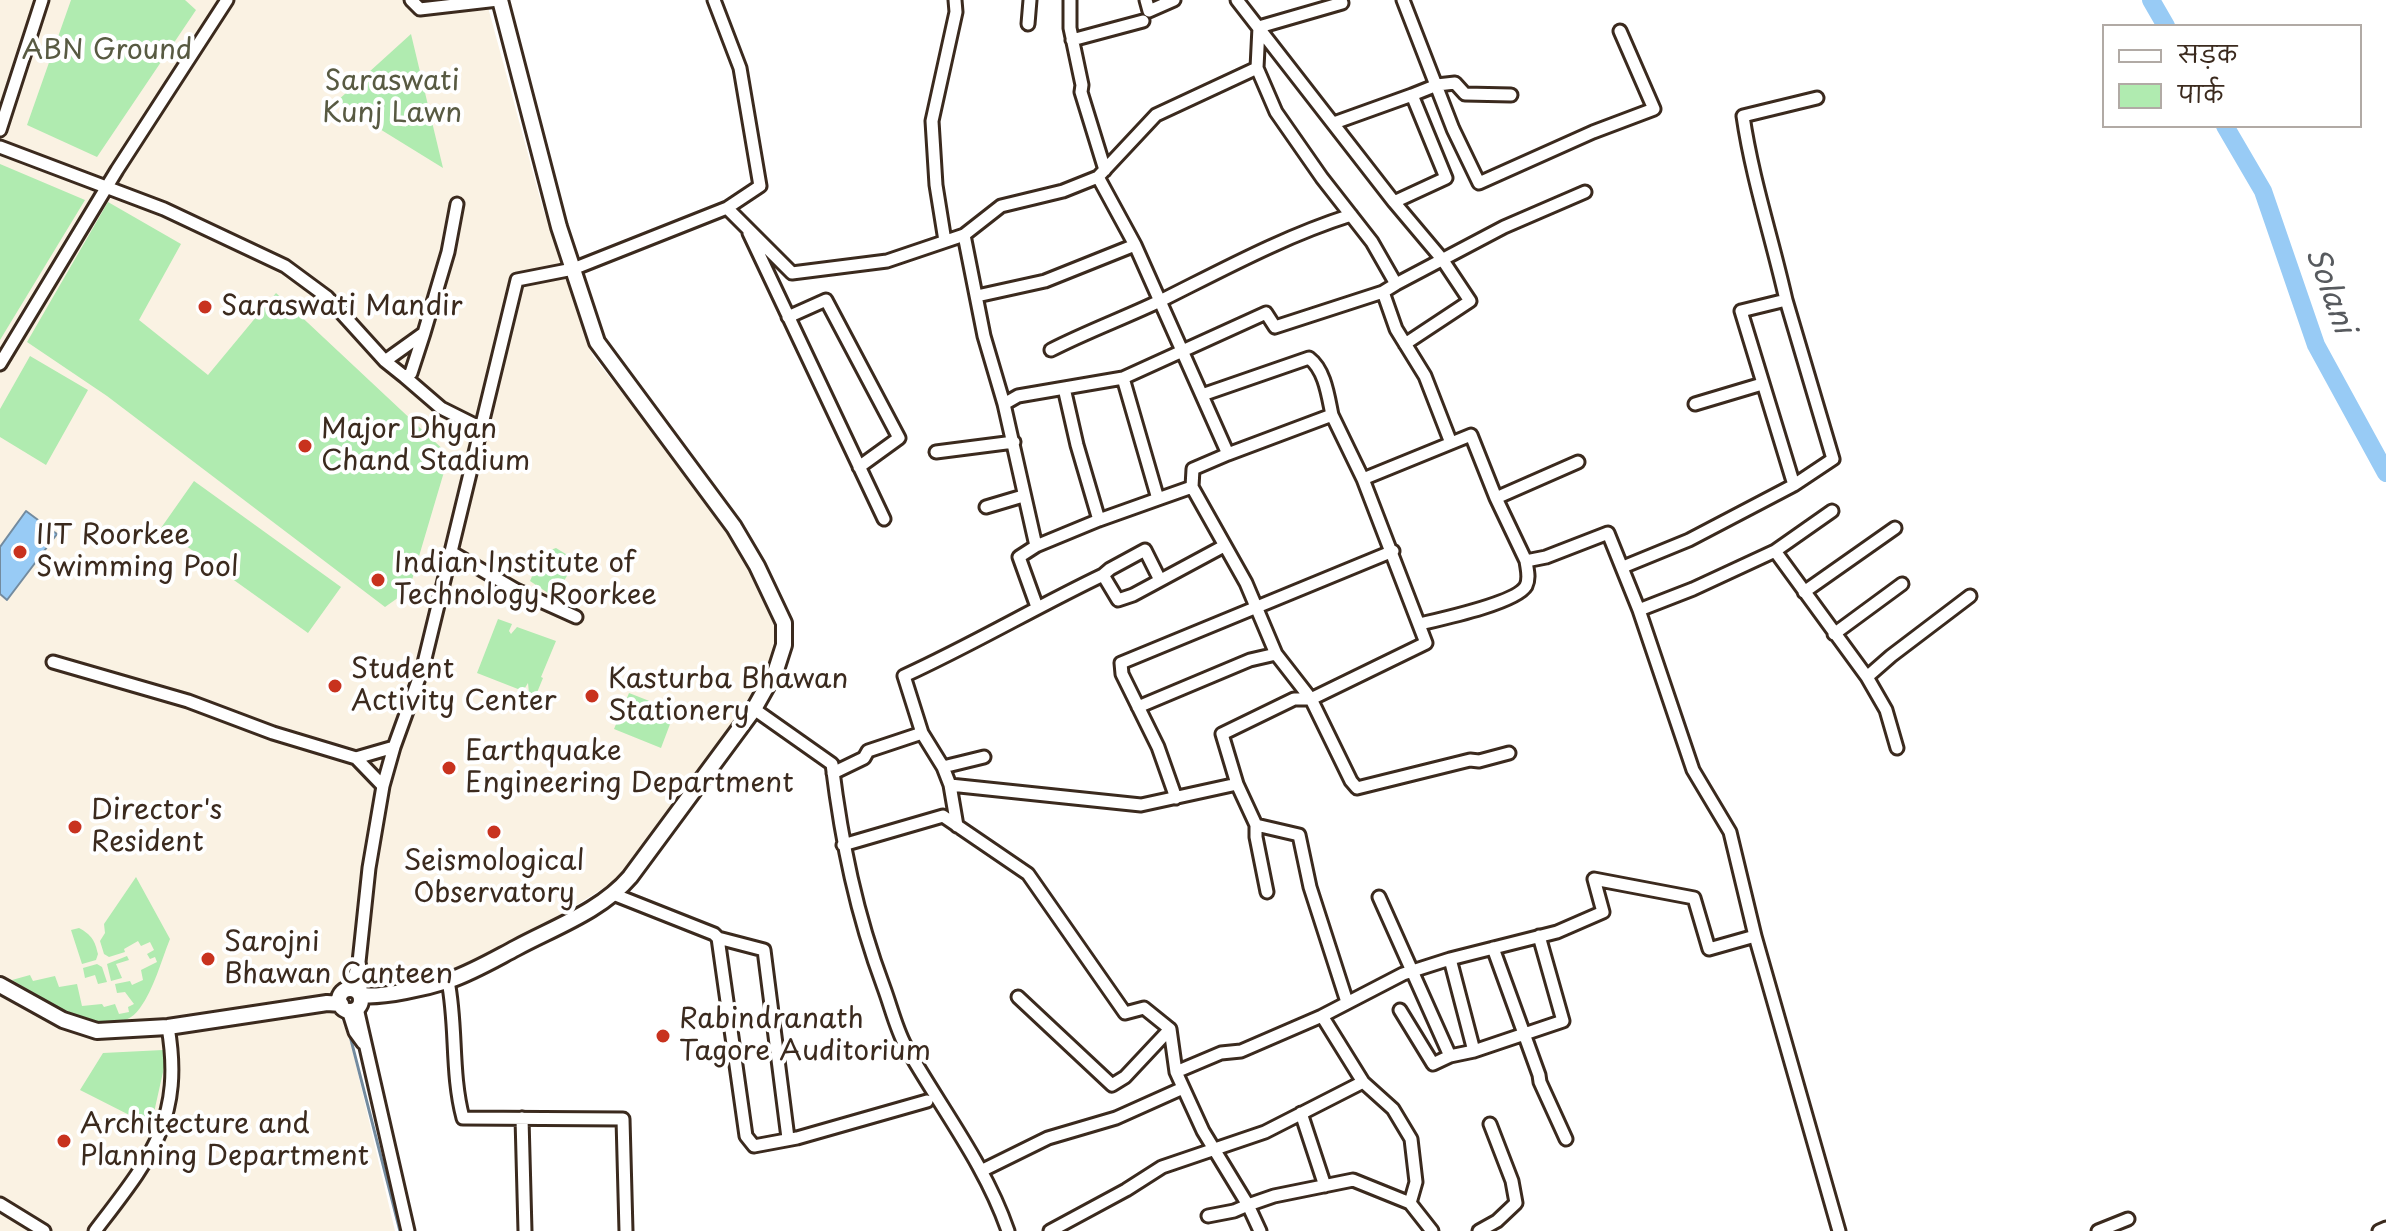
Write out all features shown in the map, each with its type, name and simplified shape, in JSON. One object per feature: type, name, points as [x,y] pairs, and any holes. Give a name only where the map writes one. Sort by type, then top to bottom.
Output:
[{"type":"street","points":[[0,130],[42,0]]},
{"type":"street","points":[[0,364],[227,0]]},
{"type":"street","points":[[0,985],[63,1020],[89,1030],[168,1027],[348,1001],[448,981],[591,909],[613,894],[630,877],[754,709],[776,670],[784,645],[784,623],[757,566],[734,527],[597,342],[559,227],[499,0],[420,9],[411,0]]},
{"type":"street","points":[[408,1231],[363,1044],[364,1032],[348,1001],[359,962],[369,868],[383,786],[423,667],[517,280],[573,269],[727,208],[760,186],[740,68],[714,0]]},
{"type":"street","points":[[945,241],[936,185],[932,121],[956,12],[955,0]]},
{"type":"street","points":[[1028,24],[1030,0]]},
{"type":"street","points":[[1070,0],[1072,40],[1081,92],[1101,174],[1228,454]]},
{"type":"street","points":[[1146,0],[1149,11],[1174,0]]},
{"type":"street","points":[[1237,0],[1442,259],[1470,301],[1405,344]]},
{"type":"street","points":[[1403,0],[1453,129],[1479,183],[1593,132],[1654,109],[1620,31]]},
{"type":"street","points":[[1259,27],[1346,1]]},
{"type":"street","points":[[1072,40],[1143,21]]},
{"type":"street","points":[[1259,27],[1257,68],[1276,112],[1372,242],[1396,284]]},
{"type":"street","points":[[727,208],[792,273],[887,261],[964,235],[1001,206],[1063,191],[1101,174],[1156,115],[1257,68]]},
{"type":"street","points":[[1334,123],[1437,85],[1455,83],[1465,94],[1511,95]]},
{"type":"street","points":[[1394,202],[1446,178],[1412,95]]},
{"type":"street","points":[[1623,567],[1689,540],[1794,485],[1833,459],[1750,164],[1743,116],[1817,98]]},
{"type":"street","points":[[0,147],[108,187],[266,255],[299,274],[335,305],[385,361],[441,408],[481,428]]},
{"type":"street","points":[[1004,404],[1018,396],[1123,378],[1266,313],[1275,327],[1383,292],[1504,227],[1585,192]]},
{"type":"street","points":[[405,377],[411,373],[424,333],[448,252],[457,204]]},
{"type":"street","points":[[1051,350],[1089,330],[1160,301],[1266,246],[1351,215]]},
{"type":"street","points":[[745,225],[884,519]]},
{"type":"street","points":[[964,235],[984,336],[1014,442],[1036,546]]},
{"type":"street","points":[[977,296],[1045,281],[1135,245]]},
{"type":"street","points":[[1383,292],[1396,329],[1425,376],[1451,443]]},
{"type":"street","points":[[788,317],[826,300],[899,438],[859,467]]},
{"type":"street","points":[[1786,300],[1741,311],[1794,485]]},
{"type":"street","points":[[385,361],[424,333]]},
{"type":"street","points":[[1202,395],[1309,358],[1317,367],[1327,390],[1332,415],[1393,551],[1426,643],[1311,699],[1294,699],[1222,734],[1237,784],[1256,825],[1267,892]]},
{"type":"street","points":[[1123,378],[1158,499]]},
{"type":"street","points":[[1695,404],[1762,384]]},
{"type":"street","points":[[1064,388],[1099,520]]},
{"type":"street","points":[[1332,415],[1193,469],[1192,487],[1257,608],[1276,654],[1311,699],[1357,788],[1509,753]]},
{"type":"street","points":[[1363,479],[1471,435],[1526,561],[1528,581],[1523,590],[1484,608],[1420,624]]},
{"type":"street","points":[[936,452],[1014,442]]},
{"type":"street","points":[[1496,498],[1578,462]]},
{"type":"street","points":[[1037,607],[1019,557],[1036,546],[1099,520],[1192,487]]},
{"type":"street","points":[[986,507],[1023,496]]},
{"type":"street","points":[[1639,610],[1775,551],[1832,511]]},
{"type":"street","points":[[1804,592],[1895,528]]},
{"type":"street","points":[[1526,561],[1546,557],[1608,533],[1639,610],[1693,770],[1730,832],[1755,936],[1839,1231]]},
{"type":"street","points":[[1103,575],[1118,600],[1224,546]]},
{"type":"street","points":[[957,826],[950,785],[922,733],[904,676],[1103,575],[1145,550],[1160,580]]},
{"type":"street","points":[[1176,798],[1158,747],[1122,674],[1121,663],[1393,551]]},
{"type":"street","points":[[1775,551],[1867,677],[1886,710],[1897,748]]},
{"type":"street","points":[[451,552],[516,590],[576,617]]},
{"type":"street","points":[[1834,634],[1902,584]]},
{"type":"street","points":[[1867,677],[1970,596]]},
{"type":"street","points":[[1138,707],[1250,660],[1276,654]]},
{"type":"street","points":[[53,662],[188,701],[273,733],[356,758],[383,786]]},
{"type":"street","points":[[754,709],[832,764],[843,845],[869,948],[904,1043],[999,1203],[1008,1231]]},
{"type":"street","points":[[833,773],[864,758],[868,751],[922,733]]},
{"type":"street","points":[[356,758],[394,747]]},
{"type":"street","points":[[943,767],[984,757]]},
{"type":"street","points":[[950,785],[1141,805],[1237,784]]},
{"type":"street","points":[[843,845],[943,816],[1028,874],[1125,1013],[1144,1008],[1170,1029],[1176,1072],[1183,1088],[1260,1231]]},
{"type":"street","points":[[1256,825],[1299,835],[1310,887],[1347,1002]]},
{"type":"street","points":[[1176,1072],[1221,1053],[1241,1051],[1322,1016],[1413,971],[1557,932],[1603,912],[1594,879],[1694,898],[1709,949],[1755,936]]},
{"type":"street","points":[[613,894],[718,938],[764,950],[788,1138]]},
{"type":"street","points":[[1379,897],[1450,1056]]},
{"type":"street","points":[[1400,1010],[1433,1064],[1563,1021],[1539,936]]},
{"type":"street","points":[[718,938],[746,1136],[754,1146],[797,1138],[927,1101]]},
{"type":"street","points":[[1493,948],[1540,1082],[1566,1139]]},
{"type":"street","points":[[1450,959],[1474,1051]]},
{"type":"street","points":[[448,981],[454,1010],[457,1096],[463,1118],[623,1119],[626,1231]]},
{"type":"street","points":[[1018,997],[1112,1085],[1125,1077],[1170,1029]]},
{"type":"street","points":[[1322,1016],[1363,1082],[1393,1109],[1411,1139],[1416,1182],[1410,1203]]},
{"type":"street","points":[[95,1231],[137,1175],[159,1138],[171,1101],[173,1056],[168,1027]]},
{"type":"street","points":[[1050,1231],[1162,1167],[1265,1132],[1363,1082]]},
{"type":"street","points":[[981,1171],[1048,1138],[1116,1118],[1183,1088]]},
{"type":"street","points":[[1301,1113],[1325,1186]]},
{"type":"street","points":[[522,1118],[525,1231]]},
{"type":"street","points":[[1479,1231],[1497,1221],[1516,1203],[1512,1181],[1490,1124]]},
{"type":"street","points":[[1208,1216],[1226,1214],[1274,1196],[1353,1180],[1410,1203],[1432,1231]]},
{"type":"street","points":[[0,1204],[44,1231]]},
{"type":"street","points":[[2098,1231],[2128,1219]]},
{"type":"street","points":[[2379,1231],[2386,1228]]},
{"type":"shaded area","name":"Indian Institute of Technology Roorkee","points":[[0,0],[486,0],[543,209],[593,356],[734,535],[779,625],[775,658],[667,820],[616,880],[553,920],[467,966],[375,982],[321,996],[347,1027],[395,1231],[0,1231]]},
{"type":"green space","name":"ABN Ground","points":[[71,0],[185,0],[196,10],[97,157],[27,125]]},
{"type":"green space","name":"Saraswati Kunj Lawn","points":[[411,34],[443,168],[336,102]]},
{"type":"green space","points":[[0,164],[85,200],[0,340]]},
{"type":"green space","name":"Major Dhyan Chand Stadium","points":[[108,202],[181,244],[139,320],[208,375],[276,293],[449,455],[409,590],[385,607],[107,396],[27,342]]},
{"type":"green space","points":[[30,356],[88,390],[46,465],[0,437],[0,409]]},
{"type":"green space","points":[[194,481],[341,587],[308,633],[161,528]]},
{"type":"green space","points":[[556,548],[569,556],[570,568],[562,583],[548,593],[530,581],[542,553]]},
{"type":"green space","points":[[498,619],[512,624],[511,634],[517,627],[556,641],[536,695],[529,693],[528,683],[523,691],[477,673]]},
{"type":"green space","points":[[629,693],[675,711],[661,748],[614,729]]},
{"type":"green space","points":[[136,877],[170,939],[149,992],[140,1008],[128,1019],[112,1023],[77,1015],[12,980],[30,975],[33,981],[55,976],[59,987],[77,984],[82,1006],[115,1004],[119,1014],[129,1012],[128,1007],[134,1004],[125,992],[117,993],[115,984],[130,981],[132,985],[143,980],[141,970],[157,962],[155,957],[150,959],[147,954],[154,950],[150,942],[141,946],[138,941],[124,949],[125,952],[109,957],[104,954],[100,941],[105,933],[104,924]]},
{"type":"green space","points":[[79,928],[94,942],[98,954],[96,960],[82,964],[71,930]]},
{"type":"green space","points":[[127,956],[129,960],[116,964],[122,978],[111,981],[107,964]]},
{"type":"green space","points":[[97,964],[102,967],[107,982],[98,984],[95,975],[85,978],[83,968]]},
{"type":"green space","points":[[163,1050],[165,1063],[151,1126],[80,1090],[103,1053]]},
{"type":"water","points":[[26,511],[57,534],[7,600],[0,594],[0,547]]},
{"type":"waterway","name":"Solani","points":[[2151,0],[2165,24]]},
{"type":"waterway","name":"Solani","points":[[2226,128],[2263,191],[2316,345],[2386,473]]},
{"type":"waterway","points":[[350,1036],[400,1231]]},
{"type":"place","name":"Saraswati Mandir","points":[[205,307]]},
{"type":"place","name":"Major Dhyan Chand Stadium","points":[[305,446]]},
{"type":"place","name":"IIT Roorkee Swimming Pool","points":[[20,552]]},
{"type":"place","name":"Indian Institute of Technology Roorkee","points":[[378,580]]},
{"type":"place","name":"Student Activity Center","points":[[335,686]]},
{"type":"place","name":"Kasturba Bhawan Stationery","points":[[592,696]]},
{"type":"place","name":"Earthquake Engineering Department","points":[[449,768]]},
{"type":"place","name":"Director's Resident","points":[[75,827]]},
{"type":"place","name":"Seismological Observatory","points":[[494,832]]},
{"type":"place","name":"Sarojni Bhawan Canteen","points":[[208,959]]},
{"type":"place","name":"Rabindranath Tagore Auditorium","points":[[663,1036]]},
{"type":"place","name":"Architecture and Planning Department","points":[[64,1141]]}]
